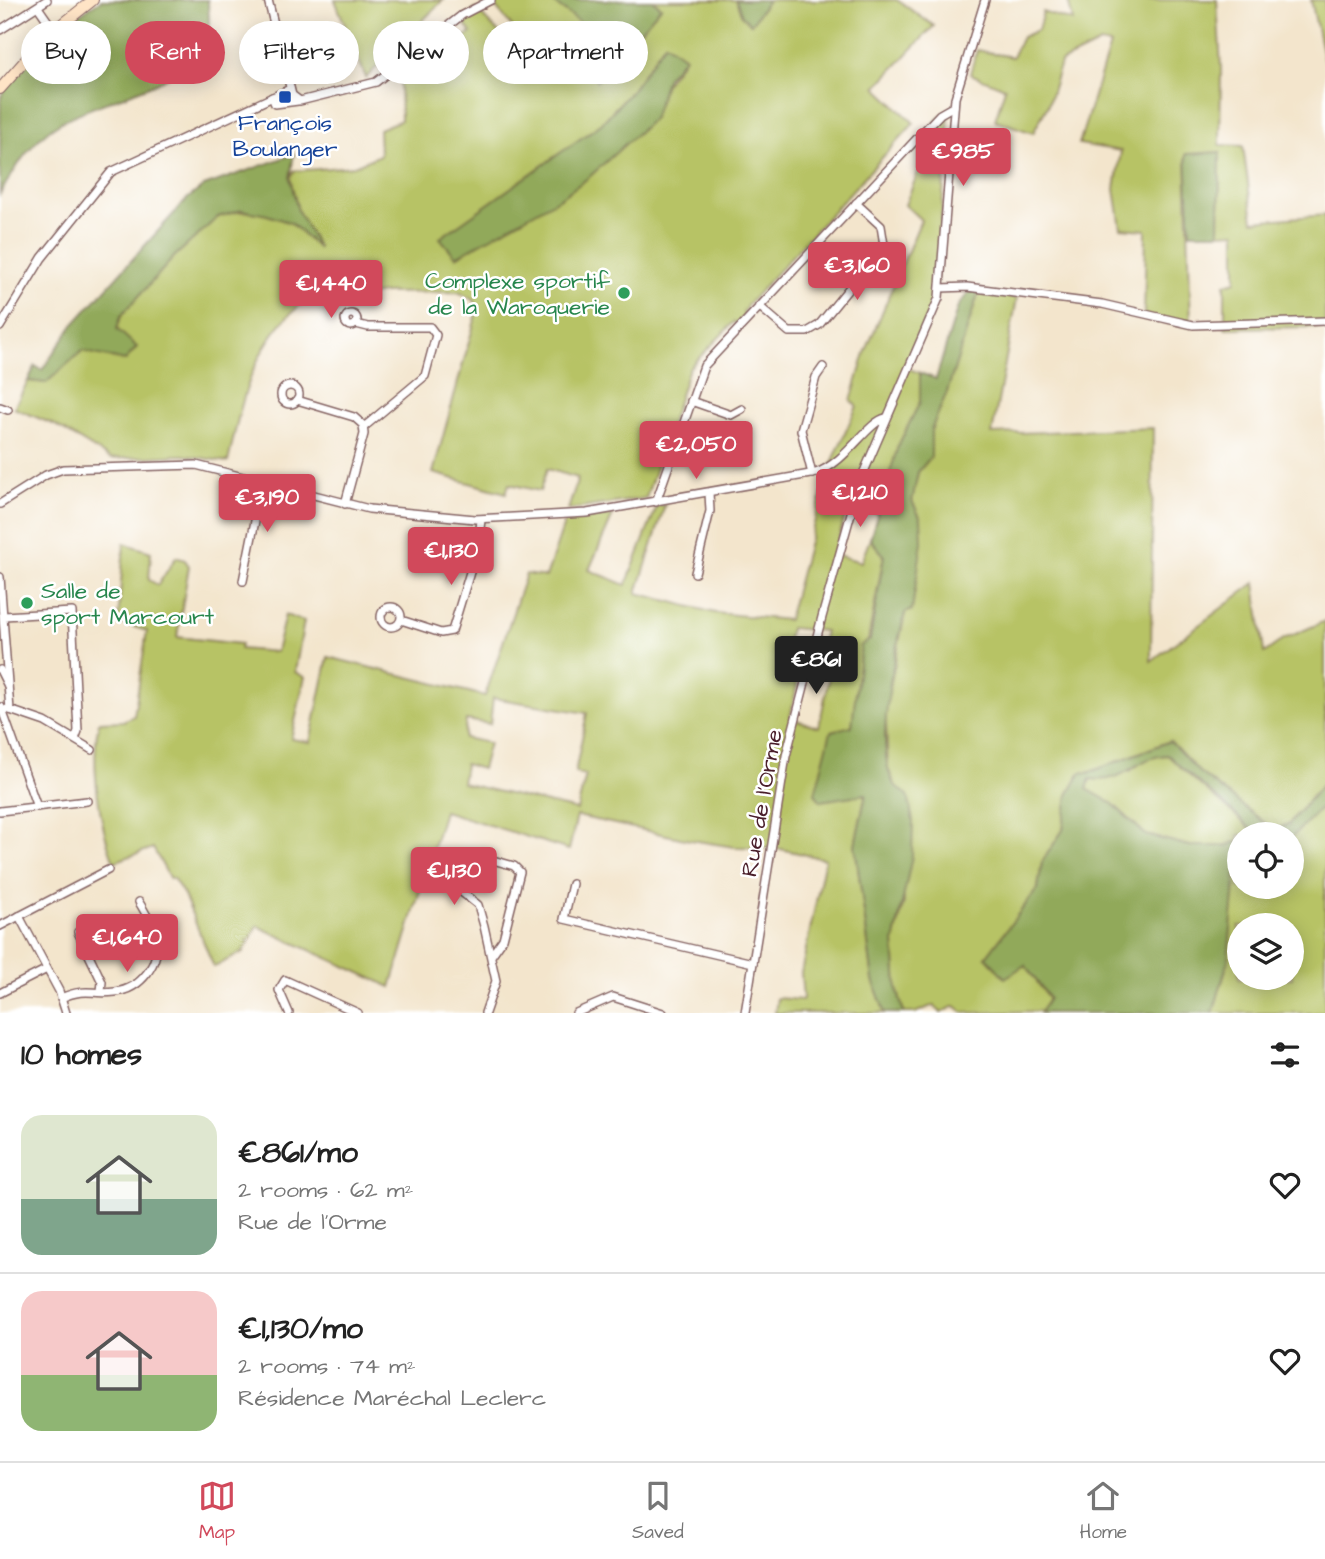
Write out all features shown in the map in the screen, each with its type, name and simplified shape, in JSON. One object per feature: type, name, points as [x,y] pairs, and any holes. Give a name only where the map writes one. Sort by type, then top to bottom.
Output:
[{"type":"street","points":[[0,30],[47,0]]},
{"type":"street","points":[[66,21],[93,0]]},
{"type":"street","points":[[268,0],[290,89],[294,99],[302,101]]},
{"type":"street","points":[[272,97],[275,104],[302,101],[376,82],[462,15],[491,0]]},
{"type":"street","name":"Rue de l'Orme","points":[[746,1013],[788,751],[856,494],[886,418],[936,309],[941,288],[954,106],[957,87],[985,0]]},
{"type":"street","points":[[38,7],[48,21]]},
{"type":"street","points":[[0,89],[21,66]]},
{"type":"street","points":[[0,327],[42,258],[111,172],[290,89]]},
{"type":"street","points":[[656,502],[704,366],[941,113],[954,106]]},
{"type":"street","points":[[759,306],[789,332],[807,332],[819,325],[884,245],[881,226],[856,203]]},
{"type":"street","points":[[941,288],[967,287],[1106,304],[1193,325],[1325,321]]},
{"type":"street","points":[[345,504],[364,427],[425,376],[436,335],[429,327],[368,327],[356,324]]},
{"type":"street","points":[[812,474],[802,429],[816,377],[823,368]]},
{"type":"street","points":[[297,400],[356,418],[364,427]]},
{"type":"street","points":[[691,401],[731,415],[742,408]]},
{"type":"street","points":[[0,504],[56,471],[119,466],[196,465],[345,504],[415,516],[481,520],[568,516],[812,474],[839,461],[872,426],[886,418]]},
{"type":"street","points":[[243,581],[263,481]]},
{"type":"street","points":[[695,573],[710,511],[709,493]]},
{"type":"street","points":[[401,620],[444,634],[452,631],[478,547],[481,520]]},
{"type":"street","points":[[0,577],[10,710]]},
{"type":"street","points":[[4,616],[72,612],[78,731],[75,739]]},
{"type":"street","points":[[0,670],[8,686]]},
{"type":"street","points":[[1,707],[45,722],[92,750]]},
{"type":"street","points":[[1,707],[37,807]]},
{"type":"street","points":[[0,811],[87,801]]},
{"type":"street","points":[[485,1013],[496,986],[491,956],[480,907],[459,892],[468,861],[475,855],[514,866],[520,872],[503,939],[491,956]]},
{"type":"street","points":[[0,926],[108,870]]},
{"type":"street","points":[[572,884],[564,919],[753,963]]},
{"type":"street","points":[[61,998],[82,990],[114,992],[130,988],[145,976],[153,964],[157,940],[139,902]]},
{"type":"street","points":[[19,916],[66,1013]]},
{"type":"street","points":[[78,932],[102,982],[101,991]]},
{"type":"street","points":[[0,993],[47,969]]},
{"type":"street","points":[[289,1013],[279,990],[285,980],[358,1013]]},
{"type":"street","points":[[576,1013],[613,997],[663,1013]]},
{"type":"green space","points":[[101,0],[208,0],[209,21],[125,21],[125,84],[154,84],[58,124],[40,138],[25,155],[0,194],[1,97],[21,67],[21,84],[111,84],[111,21],[71,21]]},
{"type":"green space","points":[[335,0],[443,0],[422,21],[373,21],[373,71],[366,78],[359,60],[359,21],[343,21]]},
{"type":"green space","points":[[499,0],[550,0],[579,21],[507,21],[492,3]]},
{"type":"green space","points":[[550,0],[652,0],[661,7],[648,22],[578,21]]},
{"type":"green space","points":[[652,0],[736,0],[742,16],[751,24],[768,0],[897,0],[934,26],[876,87],[914,123],[748,304],[743,313],[745,315],[737,324],[734,322],[689,368],[646,498],[568,510],[578,478],[547,469],[540,491],[509,484],[506,493],[433,473],[478,309],[474,300],[458,292],[383,293],[363,296],[335,285],[302,304],[282,323],[259,358],[243,399],[228,462],[183,455],[111,459],[55,425],[14,408],[28,381],[46,383],[82,350],[117,329],[121,316],[170,262],[198,232],[221,216],[247,211],[273,215],[294,225],[318,248],[298,211],[290,178],[294,171],[354,166],[380,155],[379,129],[401,120],[400,84],[469,84],[471,33],[469,21],[461,19],[476,9],[488,21],[483,21],[483,84],[636,84],[601,124],[454,230],[519,220],[560,198],[588,178],[616,151],[685,57],[665,43],[648,67],[648,22],[661,7]]},
{"type":"green space","points":[[736,0],[768,0],[751,24],[742,16]]},
{"type":"green space","points":[[1068,0],[1217,0],[1221,68],[1220,145],[1243,146],[1253,221],[1325,215],[1325,327],[1225,328],[1225,284],[1236,281],[1236,232],[1219,233],[1220,152],[1186,155],[1191,327],[1144,319],[1146,230],[1121,228],[1115,189],[1121,151],[1079,144],[1110,45],[1100,43],[1061,62],[1048,105],[1033,133],[995,120],[1005,88],[970,74],[977,50],[1012,57],[1022,37],[1038,30],[1043,12],[1073,21]]},
{"type":"green space","points":[[1311,0],[1325,0],[1325,60],[1324,60]]},
{"type":"green space","points":[[665,43],[685,57],[667,77],[653,119],[588,178],[560,198],[456,257],[440,238],[601,124],[636,84],[648,84],[648,67]]},
{"type":"green space","points":[[943,114],[949,116],[936,288],[933,304],[904,367],[920,373],[920,402],[898,446],[879,514],[848,506],[834,554],[861,562],[870,539],[884,555],[852,726],[839,732],[821,801],[866,793],[855,845],[873,980],[885,1013],[775,1013],[777,998],[803,1000],[801,973],[825,859],[776,848],[734,847],[685,839],[577,816],[569,850],[444,811],[391,987],[257,926],[243,952],[214,967],[184,895],[173,878],[170,879],[153,848],[114,862],[100,812],[95,755],[99,722],[123,721],[134,716],[147,631],[118,622],[124,543],[151,552],[149,580],[158,585],[176,557],[185,560],[189,566],[177,637],[241,644],[240,649],[276,652],[285,615],[304,621],[295,672],[305,677],[291,739],[310,742],[328,657],[485,696],[526,574],[546,577],[565,521],[613,515],[589,570],[626,585],[657,506],[665,505],[637,593],[715,613],[788,620],[828,472],[857,406],[851,401],[865,353],[921,220],[905,205],[934,132],[934,123]],"holes":[[[790,628],[825,631],[814,673],[829,677],[819,727],[790,718],[798,680],[781,673]],[[493,698],[587,713],[575,773],[586,775],[577,810],[462,783],[465,764],[482,769],[489,743],[464,738],[466,720],[490,724]]]},
{"type":"green space","points":[[1220,152],[1219,233],[1190,233],[1186,154]]},
{"type":"green space","points":[[294,154],[290,178],[298,211],[319,249],[291,223],[267,215],[242,210],[218,217],[174,257],[121,316],[117,329],[137,347],[125,361],[82,351],[46,383],[28,381],[35,366],[42,370],[73,325],[187,199],[204,186]]},
{"type":"green space","points":[[971,290],[979,291],[947,392],[931,430],[931,457],[918,472],[912,501],[921,519],[922,542],[912,610],[905,613],[896,652],[885,726],[888,769],[895,785],[908,795],[913,821],[912,856],[894,942],[897,989],[904,1013],[885,1013],[873,980],[855,845],[866,794],[821,801],[815,794],[831,731],[852,726],[861,645],[870,640],[884,555],[870,539],[898,446],[920,402],[920,373],[936,379],[958,306]]},
{"type":"green space","points":[[979,291],[1017,298],[992,434],[1153,428],[1151,661],[1255,583],[1264,653],[1284,639],[1325,621],[1325,781],[1291,822],[1264,822],[1199,772],[1170,741],[1088,773],[1081,772],[1068,795],[1063,830],[1042,862],[1038,888],[986,957],[1025,965],[1049,999],[1043,1011],[964,1013],[955,1006],[941,1013],[934,1005],[915,1013],[904,1013],[897,989],[894,942],[904,902],[896,787],[888,769],[886,706],[905,613],[912,610],[921,519],[912,501],[918,472],[931,457],[931,430],[947,392]]},
{"type":"green space","points":[[1170,741],[1199,772],[1264,822],[1243,822],[1168,755],[1146,760],[1112,778],[1090,779],[1087,789],[1113,804],[1146,835],[1190,846],[1227,845],[1227,899],[1234,899],[1232,913],[1227,913],[1227,964],[1213,1013],[1040,1013],[1049,998],[1025,965],[1005,978],[986,957],[1038,888],[1042,862],[1063,830],[1068,795],[1081,772],[1088,773]]},
{"type":"green space","points":[[1168,755],[1243,822],[1227,822],[1227,845],[1190,846],[1146,835],[1113,804],[1087,789],[1090,779],[1130,771],[1150,756]]},
{"type":"green space","points":[[1325,781],[1325,804],[1304,825],[1304,822],[1291,822]]},
{"type":"green space","points":[[1325,804],[1325,1013],[1213,1013],[1227,964],[1227,990],[1304,990],[1304,913],[1231,913],[1232,899],[1304,899],[1304,825]]},
{"type":"place","name":"François Boulanger","points":[[285,97]]},
{"type":"place","name":"Complexe sportif de la Waroquerie","points":[[624,293]]},
{"type":"place","name":"Salle de sport Marcourt","points":[[27,603]]}]
